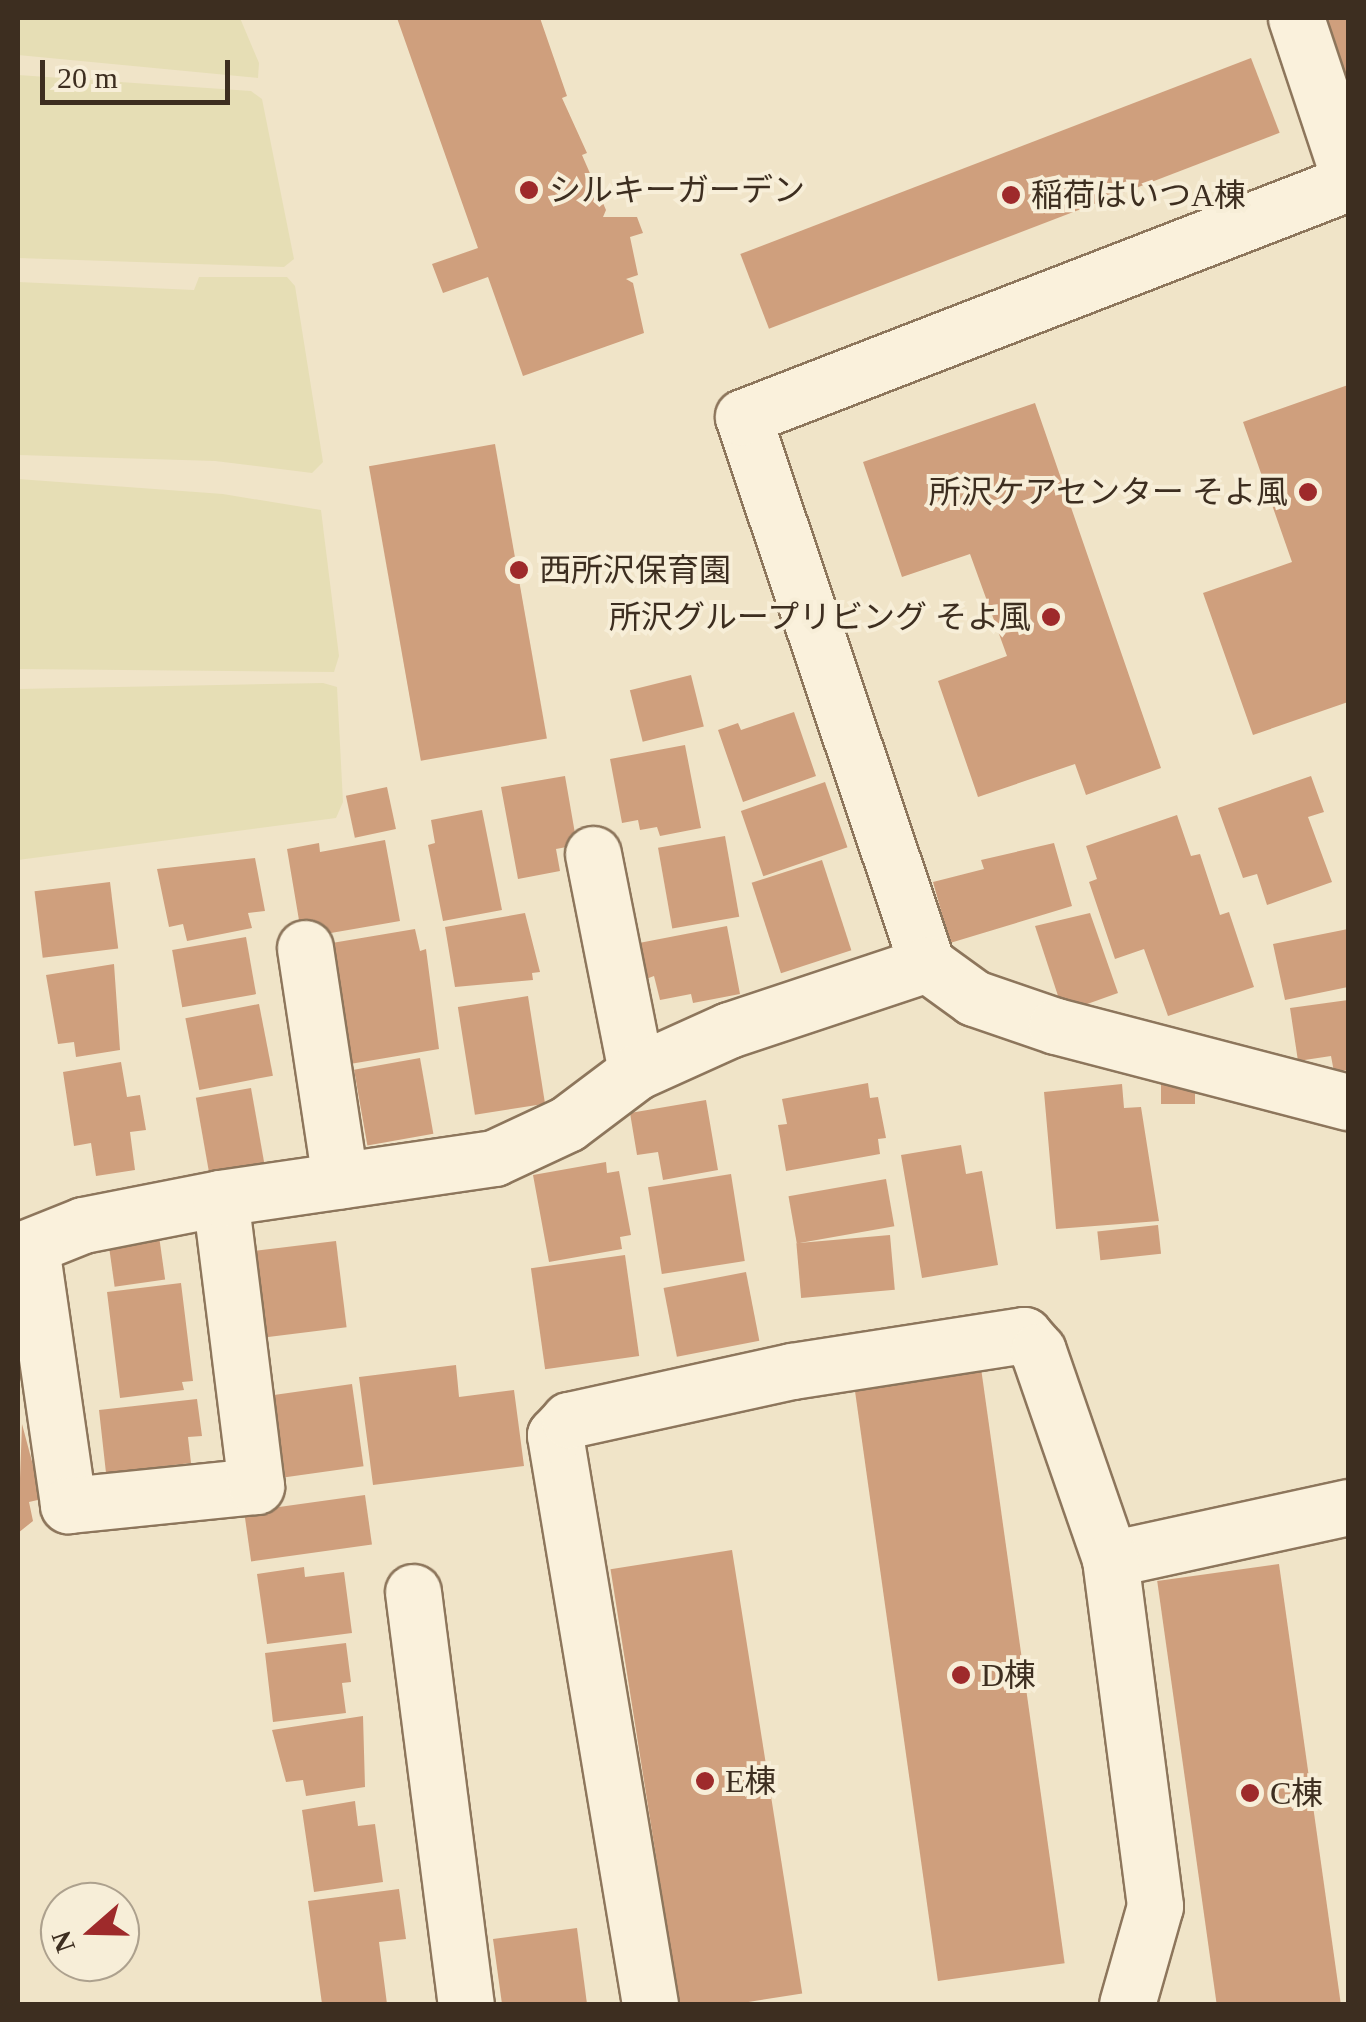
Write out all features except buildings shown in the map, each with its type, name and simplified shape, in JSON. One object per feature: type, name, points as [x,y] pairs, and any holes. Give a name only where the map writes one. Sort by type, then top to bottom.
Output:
[{"type":"street","points":[[1296,18],[1348,174]]},
{"type":"street","points":[[1348,183],[743,418],[927,964],[974,998],[1056,1026],[1348,1102]]},
{"type":"street","points":[[593,854],[636,1072]]},
{"type":"street","points":[[305,948],[340,1180]]},
{"type":"street","points":[[220,1198],[256,1486],[68,1505],[24,1249],[83,1225],[220,1198],[494,1158],[567,1124],[636,1072],[812,997],[927,964]]},
{"type":"street","points":[[650,2004],[555,1435],[569,1420],[792,1372],[1024,1335],[1038,1351],[1110,1559],[1155,1906],[1127,2004]]},
{"type":"street","points":[[1110,1559],[1348,1508]]},
{"type":"street","points":[[413,1592],[466,2004]]},
{"type":"shaded area","points":[[18,18],[240,18],[259,63],[258,78],[18,55]]},
{"type":"shaded area","points":[[18,75],[251,91],[262,99],[294,259],[284,267],[18,258]]},
{"type":"shaded area","points":[[199,277],[287,277],[295,286],[323,462],[312,473],[215,461],[18,455],[18,282],[194,290]]},
{"type":"shaded area","points":[[18,479],[223,494],[321,510],[339,656],[334,672],[18,669]]},
{"type":"shaded area","points":[[323,683],[337,687],[343,802],[336,818],[18,860],[18,689]]},
{"type":"place","name":"シルキーガーデン","points":[[529,190]]},
{"type":"place","name":"稲荷はいつA棟","points":[[1011,195]]},
{"type":"place","name":"所沢ケアセンター そよ風","points":[[1308,492]]},
{"type":"place","name":"西所沢保育園","points":[[519,570]]},
{"type":"place","name":"所沢グループリビング そよ風","points":[[1051,617]]},
{"type":"place","name":"D棟","points":[[961,1675]]},
{"type":"place","name":"E棟","points":[[705,1781]]},
{"type":"place","name":"C棟","points":[[1250,1793]]}]
